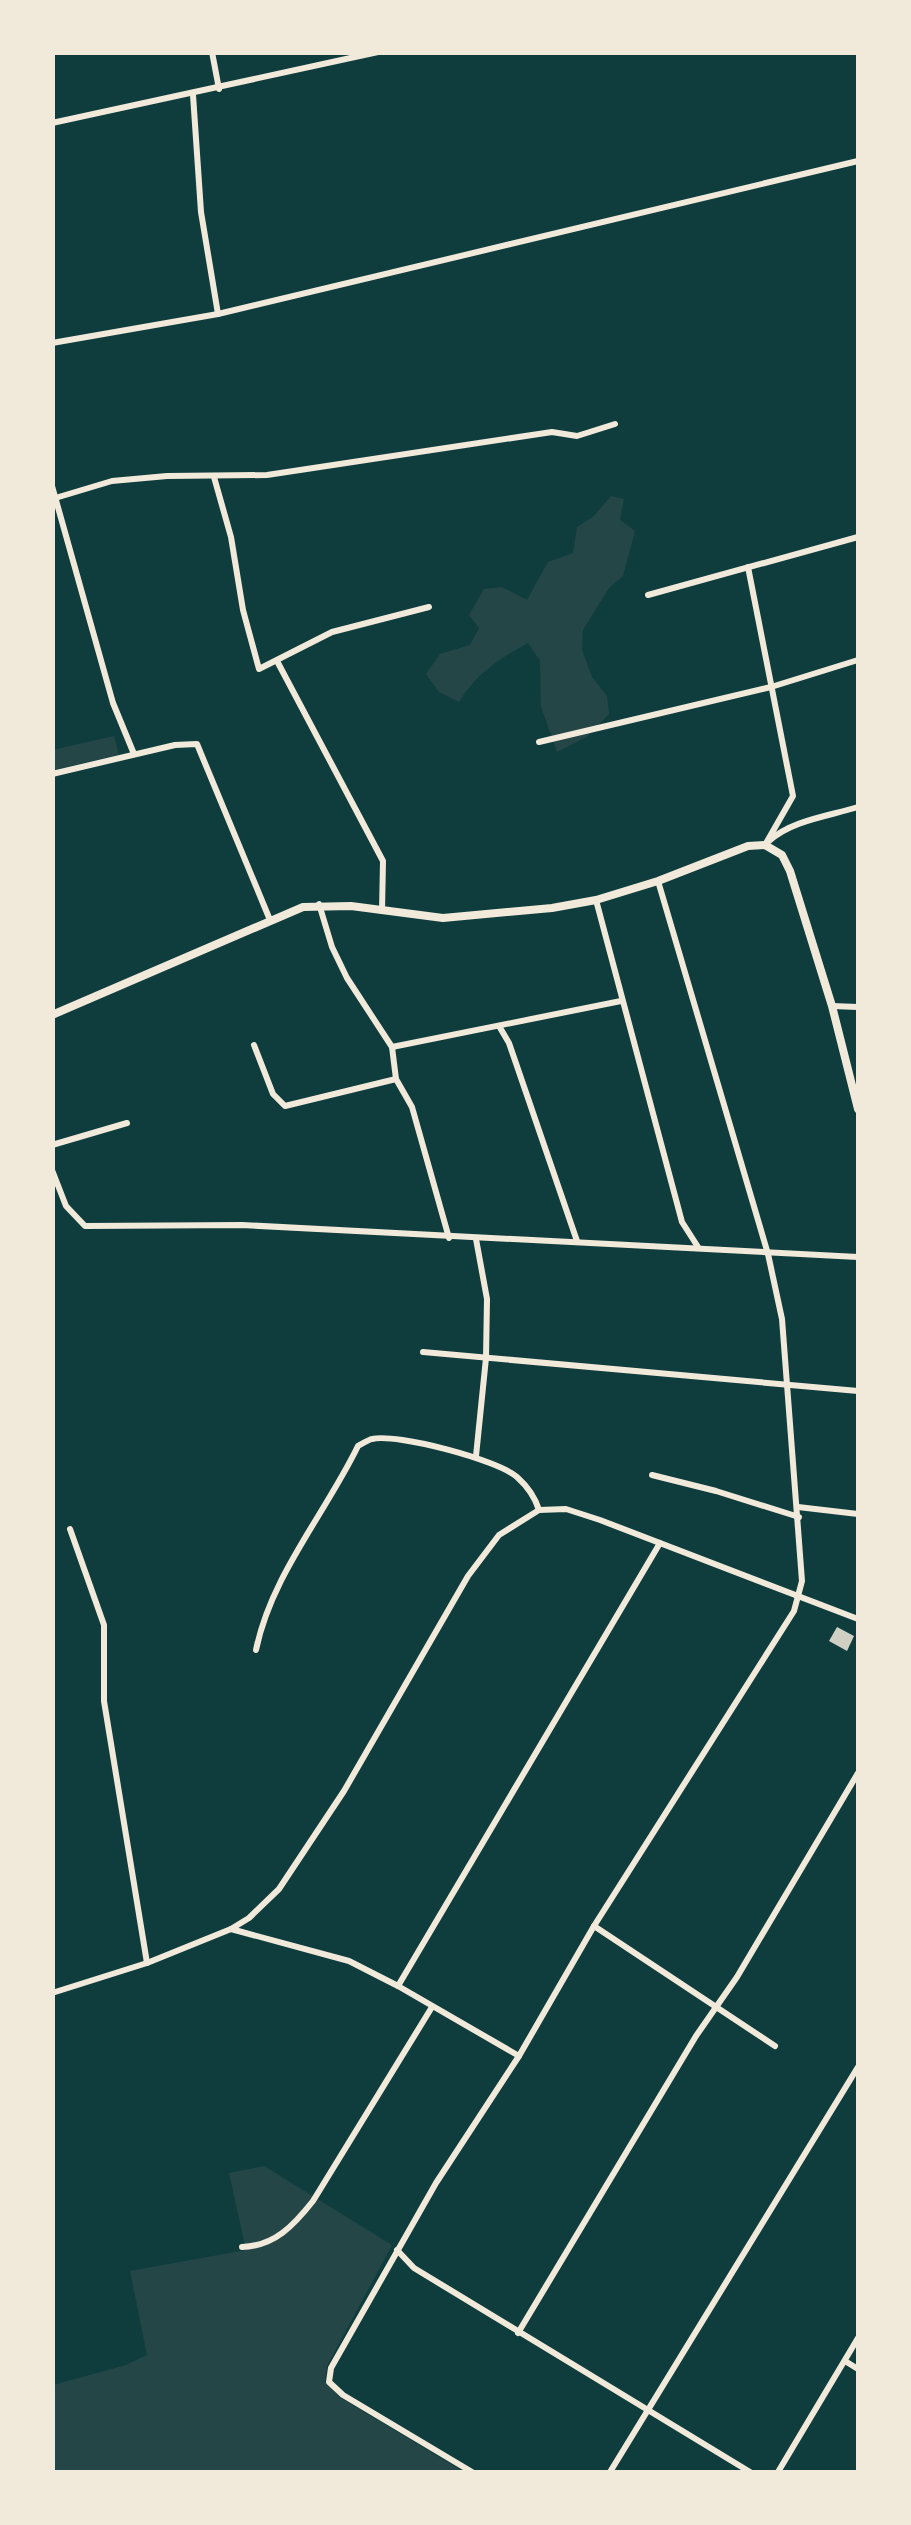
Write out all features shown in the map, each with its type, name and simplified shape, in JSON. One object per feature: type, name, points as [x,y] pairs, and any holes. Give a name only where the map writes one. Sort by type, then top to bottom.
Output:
[{"type":"street","points":[[212,52],[219,89]]},
{"type":"street","points":[[52,123],[378,52]]},
{"type":"street","points":[[194,95],[201,212],[218,314]]},
{"type":"street","points":[[52,343],[218,314],[858,161]]},
{"type":"street","points":[[54,499],[112,482],[166,476],[267,476],[552,432],[577,436],[615,424]]},
{"type":"street","points":[[214,477],[232,537],[243,610],[260,669],[332,632],[429,607]]},
{"type":"street","points":[[52,486],[113,703],[134,754]]},
{"type":"street","points":[[648,594],[858,537]]},
{"type":"street","points":[[748,567],[793,796],[765,845]]},
{"type":"street","points":[[539,742],[771,686],[858,660]]},
{"type":"street","points":[[277,661],[383,861],[382,911]]},
{"type":"street","points":[[52,774],[174,745],[198,744],[270,920]]},
{"type":"street","points":[[765,845],[780,832],[858,808]]},
{"type":"street","points":[[52,1015],[302,907],[319,904],[444,918],[596,900],[748,846],[765,845],[776,849],[790,871],[832,1006],[858,1108]]},
{"type":"street","points":[[472,2472],[343,2395],[329,2382],[331,2368],[397,2250],[519,2056],[594,1926],[794,1611],[802,1581],[782,1319],[768,1254],[658,881]]},
{"type":"street","points":[[596,900],[682,1222],[698,1248]]},
{"type":"street","points":[[319,904],[332,947],[347,978],[392,1047],[396,1079],[412,1107],[448,1238]]},
{"type":"street","points":[[392,1047],[620,1001]]},
{"type":"street","points":[[832,1006],[858,1007]]},
{"type":"street","points":[[498,1026],[509,1043],[576,1241]]},
{"type":"street","points":[[254,1045],[273,1094],[284,1106],[396,1079]]},
{"type":"street","points":[[52,1145],[127,1123]]},
{"type":"street","points":[[52,1170],[66,1206],[85,1226],[242,1225],[858,1258]]},
{"type":"street","points":[[476,1239],[487,1299],[486,1358],[476,1456]]},
{"type":"street","points":[[424,1352],[858,1391]]},
{"type":"street","points":[[256,1650],[262,1620],[309,1532],[358,1446],[371,1439],[476,1456],[515,1474],[534,1497],[538,1510]]},
{"type":"street","points":[[652,1475],[716,1490],[799,1517]]},
{"type":"street","points":[[798,1507],[858,1514]]},
{"type":"street","points":[[52,1993],[146,1963],[231,1929],[249,1918],[279,1889],[344,1792],[468,1576],[499,1535],[538,1510],[566,1510],[858,1619]]},
{"type":"street","points":[[70,1529],[104,1625],[104,1701],[146,1963]]},
{"type":"street","points":[[398,1986],[660,1543]]},
{"type":"street","points":[[518,2333],[858,1773]]},
{"type":"street","points":[[594,1926],[776,2046]]},
{"type":"street","points":[[231,1929],[349,1961],[519,2056]]},
{"type":"street","points":[[242,2247],[263,2246],[294,2225],[313,2201],[432,2008]]},
{"type":"street","points":[[610,2472],[858,2066]]},
{"type":"street","points":[[397,2250],[414,2268],[750,2472]]},
{"type":"street","points":[[778,2472],[858,2338]]},
{"type":"street","points":[[844,2360],[858,2369]]},
{"type":"shaded area","points":[[611,496],[624,499],[620,520],[635,531],[623,576],[609,588],[583,630],[582,650],[592,677],[607,696],[609,714],[587,737],[557,752],[541,707],[540,661],[528,643],[489,668],[459,702],[439,692],[426,674],[440,654],[470,645],[479,628],[469,615],[484,589],[502,587],[527,600],[548,562],[573,553],[577,527],[593,517]]},
{"type":"shaded area","points":[[114,736],[119,755],[53,770],[52,750]]},
{"type":"shaded area","points":[[264,2166],[392,2245],[327,2366],[325,2382],[341,2398],[464,2472],[53,2472],[53,2385],[126,2365],[147,2355],[130,2271],[246,2250],[229,2173]]},
{"type":"building","points":[[837,1627],[854,1636],[847,1651],[829,1641]]}]
